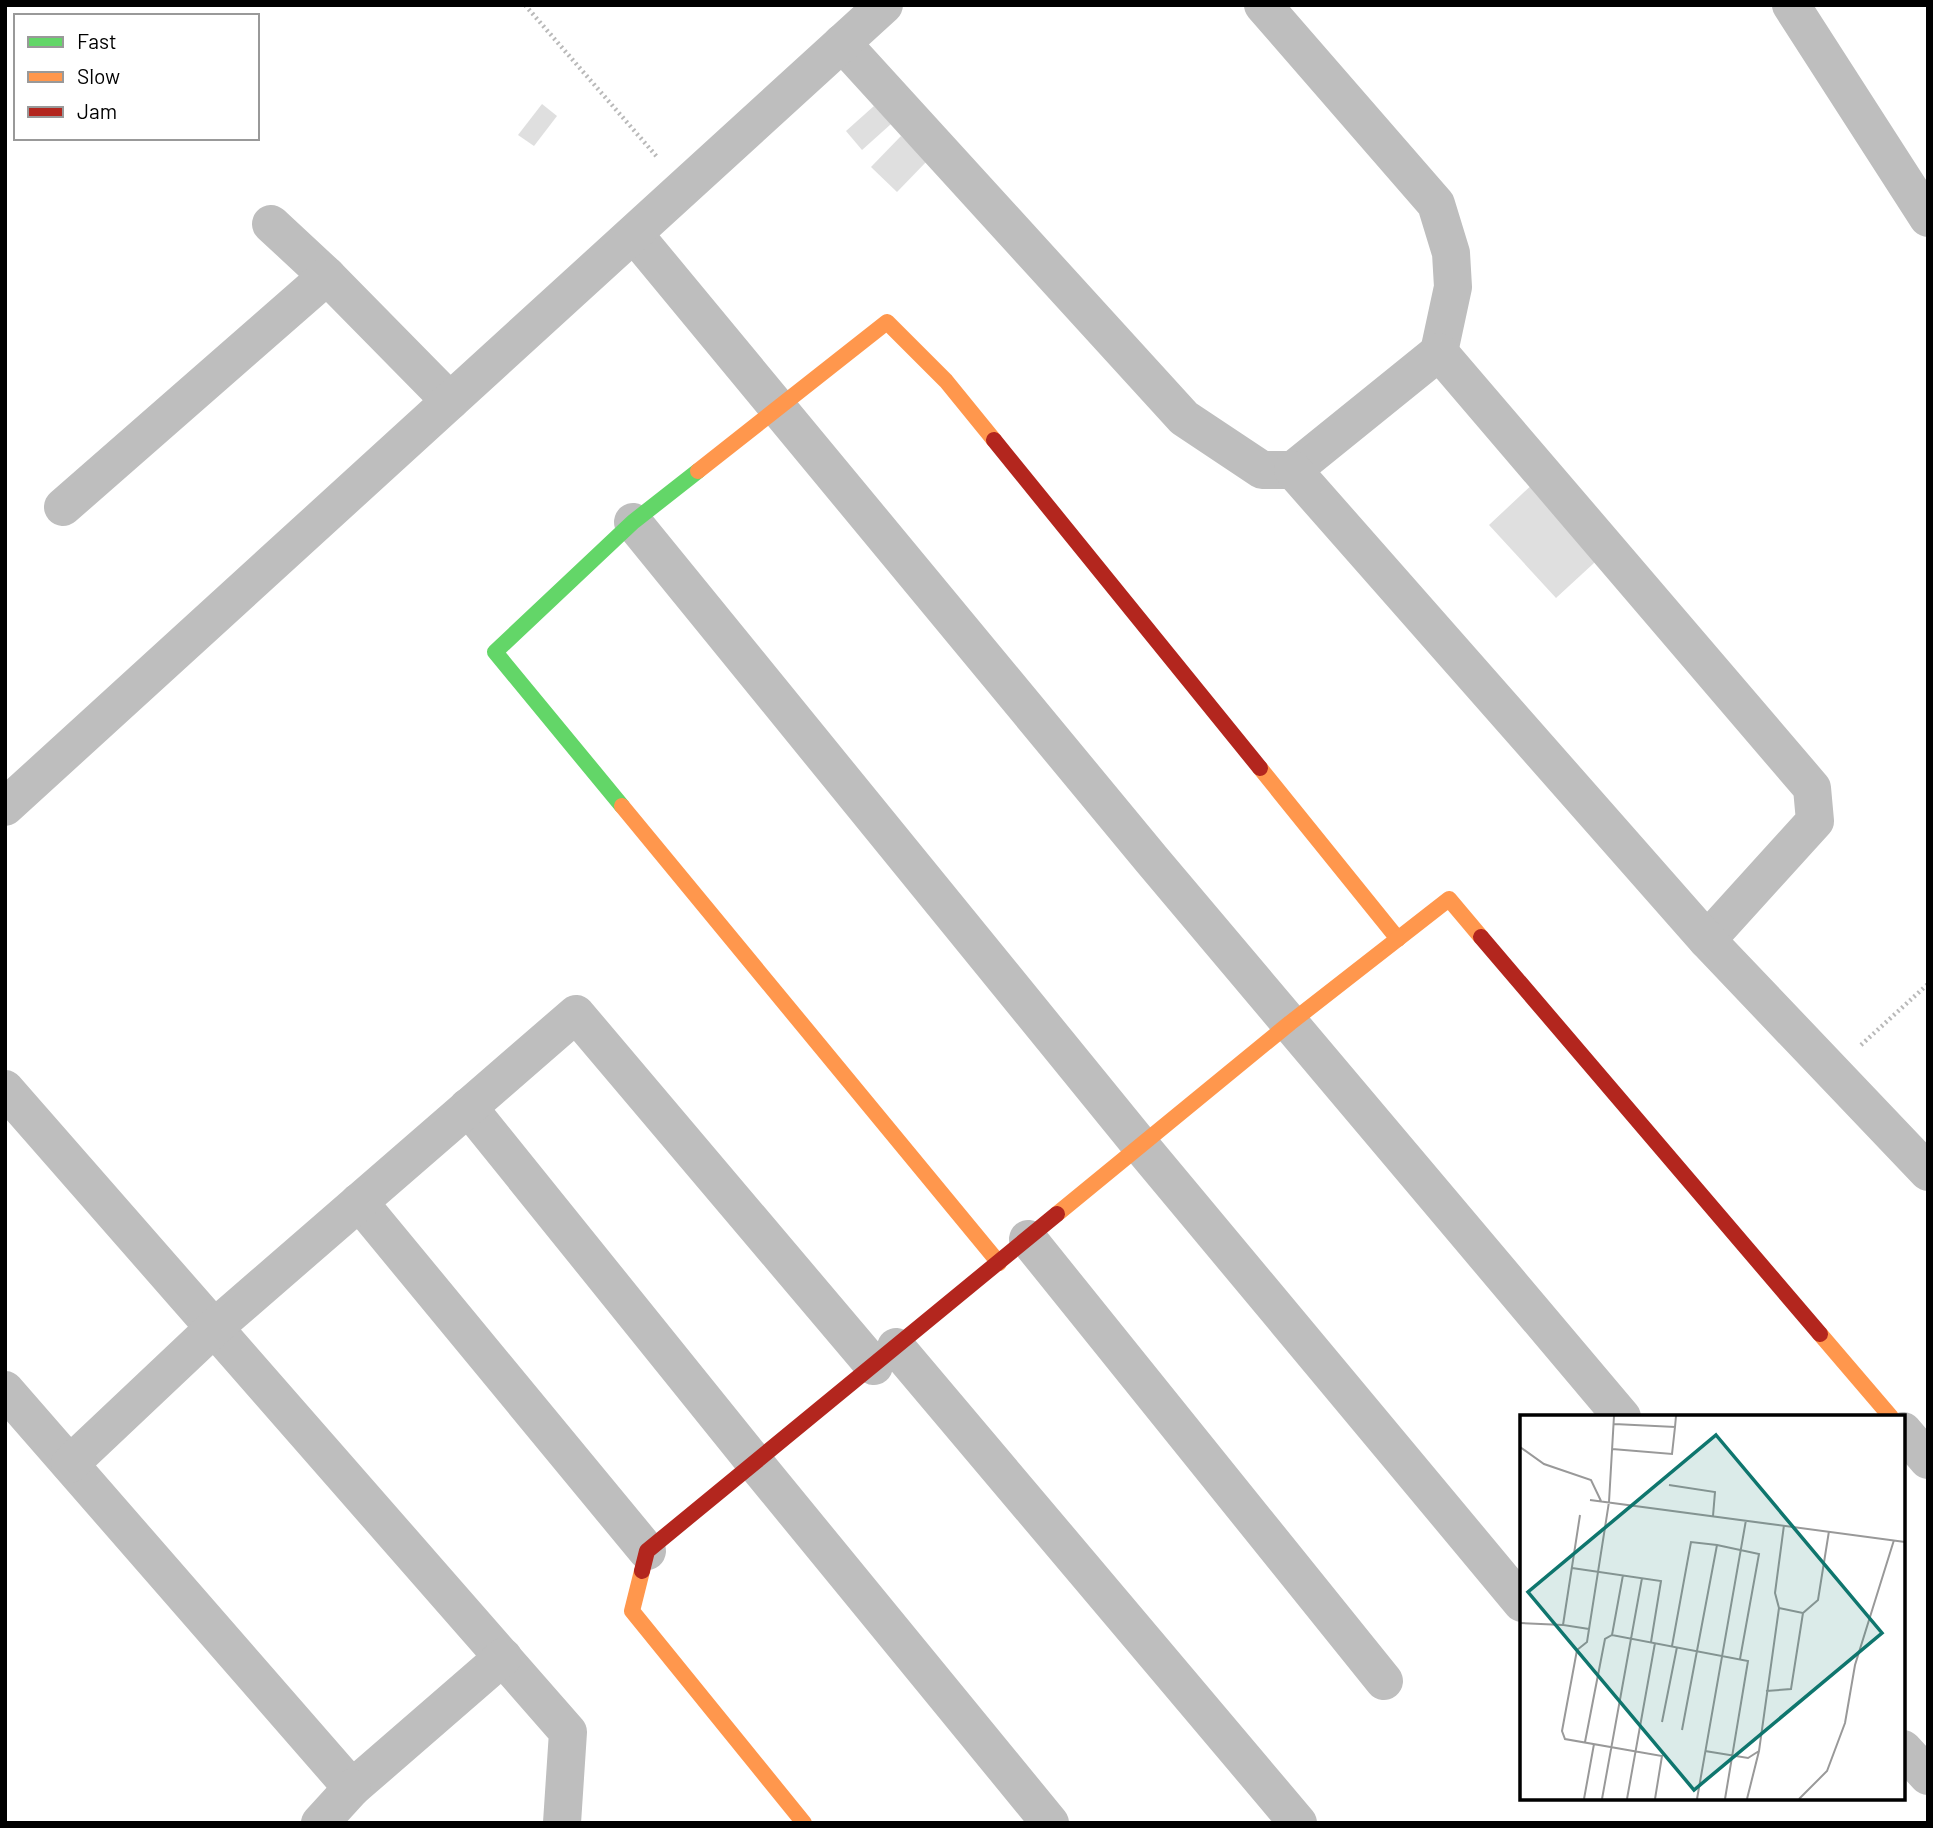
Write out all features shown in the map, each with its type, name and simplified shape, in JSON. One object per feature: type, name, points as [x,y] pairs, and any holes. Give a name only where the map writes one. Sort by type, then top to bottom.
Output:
[{"type":"street","points":[[5,807],[884,5]]},
{"type":"street","points":[[842,43],[1184,418],[1262,470],[1293,470],[1439,352],[1453,287],[1451,253],[1436,204],[1263,5]]},
{"type":"street","points":[[1791,5],[1928,218]]},
{"type":"street","points":[[271,224],[327,276],[450,401]]},
{"type":"street","points":[[634,234],[1152,860],[1620,1415]]},
{"type":"street","points":[[62,506],[327,276]]},
{"type":"street","points":[[999,1263],[495,652],[633,522],[887,322],[946,381],[1398,939]]},
{"type":"street","points":[[1439,352],[1812,788],[1815,821],[1707,940]]},
{"type":"street","points":[[1293,470],[1707,940],[1928,1172]]},
{"type":"street","points":[[633,522],[1141,1146],[1520,1601]]},
{"type":"street","points":[[804,1823],[632,1611],[647,1551],[1290,1023],[1450,899],[1891,1415]]},
{"type":"street","points":[[70,1464],[214,1328],[576,1014],[885,1357],[1298,1823]]},
{"type":"street","points":[[5,1089],[568,1732],[562,1823]]},
{"type":"street","points":[[468,1107],[1050,1823]]},
{"type":"street","points":[[359,1202],[647,1551]]},
{"type":"street","points":[[1028,1239],[1384,1681]]},
{"type":"street","points":[[5,1390],[352,1788]]},
{"type":"street","points":[[320,1823],[352,1788],[503,1657]]},
{"type":"street","points":[[1905,1751],[1928,1776]]},
{"type":"path","points":[[525,5],[684,188]]},
{"type":"path","points":[[1832,1072],[1928,984]]},
{"type":"building","points":[[542,104],[557,116],[534,146],[518,135]]},
{"type":"building","points":[[874,106],[891,124],[862,150],[846,131]]},
{"type":"building","points":[[901,136],[927,161],[897,192],[871,167]]},
{"type":"building","points":[[1538,479],[1606,552],[1556,598],[1489,525]]},
{"type":"traffic: fast","points":[[622,806],[495,652],[633,522],[698,471]]},
{"type":"traffic: slow","points":[[698,471],[887,322],[946,381],[994,440]]},
{"type":"traffic: slow","points":[[1260,768],[1398,939]]},
{"type":"traffic: slow","points":[[622,806],[999,1263]]},
{"type":"traffic: slow","points":[[1057,1214],[1290,1023],[1449,899],[1481,937]]},
{"type":"traffic: slow","points":[[1820,1334],[1889,1415]]},
{"type":"traffic: slow","points":[[642,1571],[632,1611],[804,1823]]},
{"type":"traffic: jam","points":[[994,440],[1260,768]]},
{"type":"traffic: jam","points":[[1481,937],[1820,1334]]},
{"type":"traffic: jam","points":[[642,1571],[647,1551],[1057,1214]]}]
